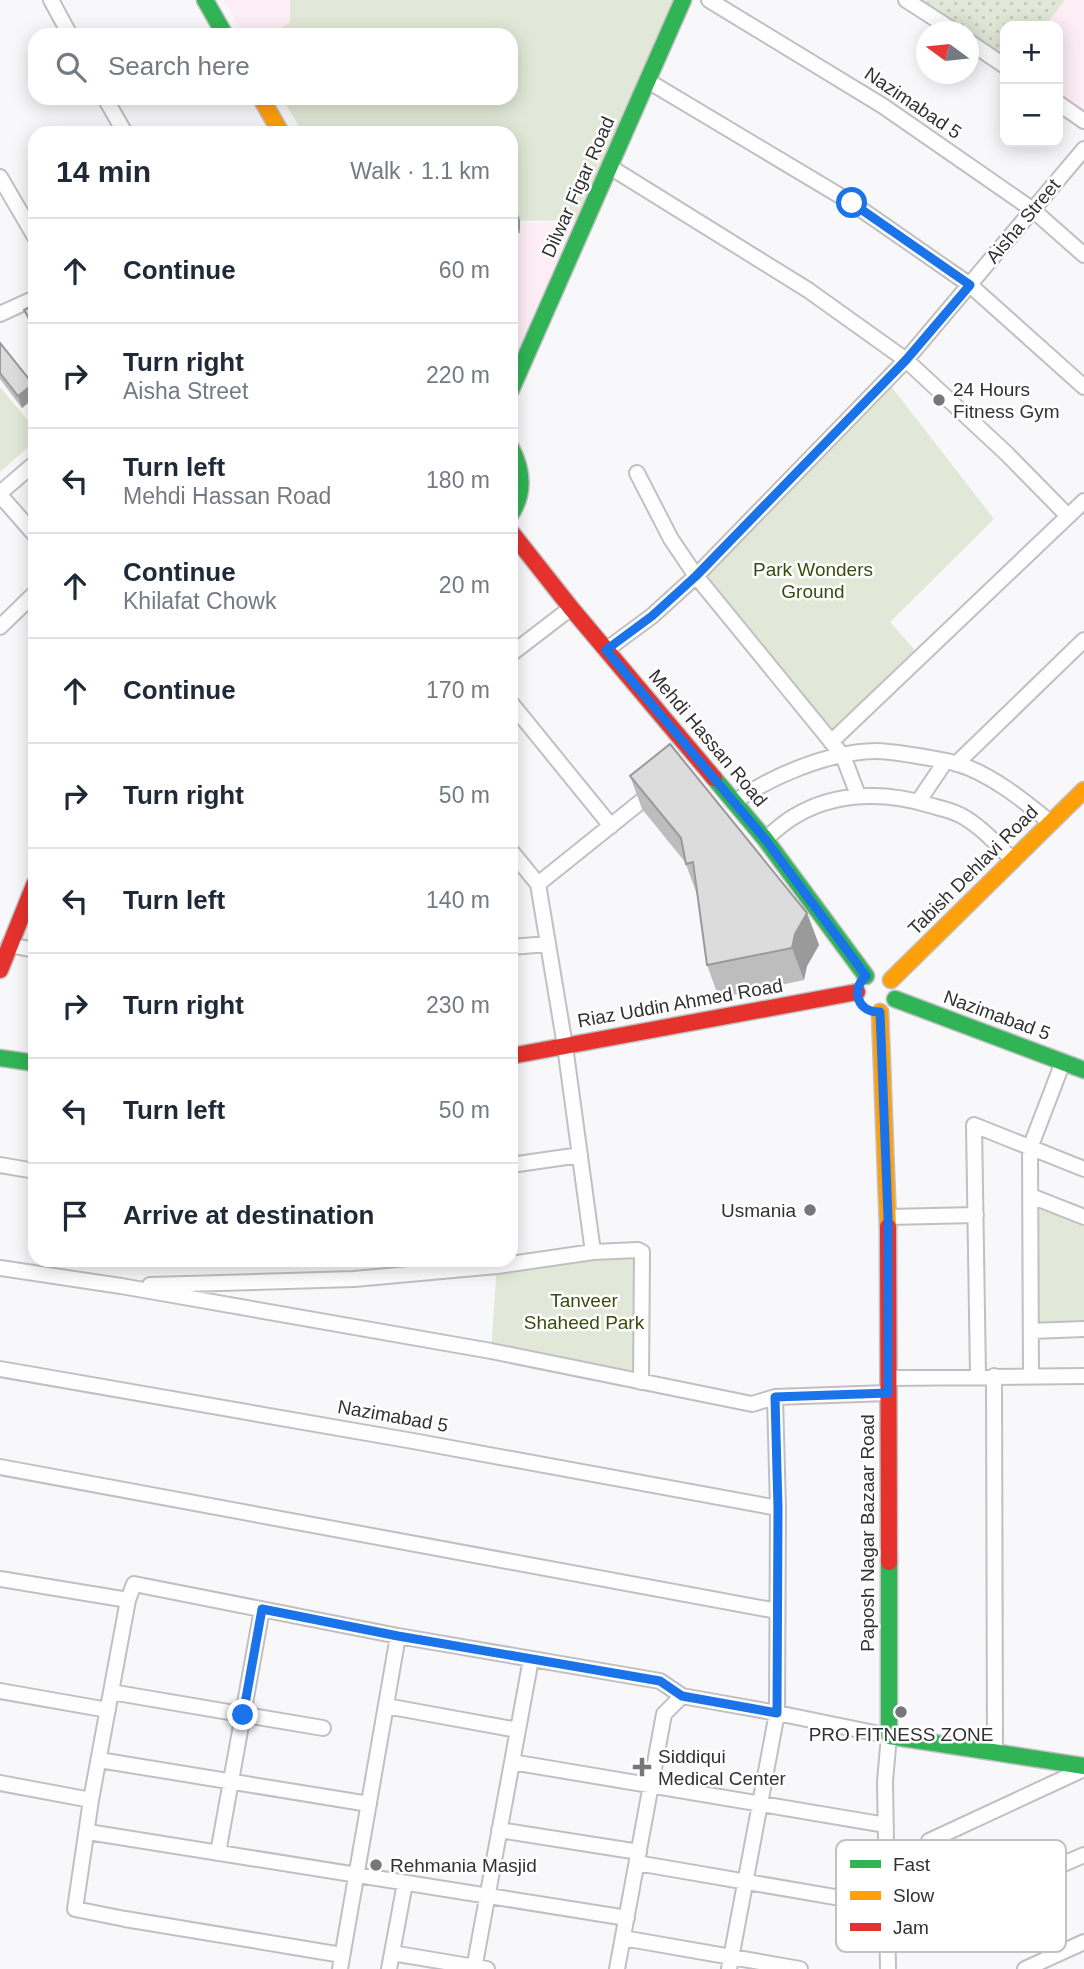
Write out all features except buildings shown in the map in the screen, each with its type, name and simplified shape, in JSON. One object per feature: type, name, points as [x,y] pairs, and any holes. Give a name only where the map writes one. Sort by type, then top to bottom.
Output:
[{"type":"street","points":[[51,0],[66,28]]},
{"type":"street","points":[[205,0],[221,28]]},
{"type":"street","name":"Dilwar Figar Road","points":[[518,374],[682,0]]},
{"type":"street","name":"Nazimabad 5","points":[[709,0],[883,106],[1033,210],[1084,255]]},
{"type":"street","points":[[906,0],[939,21]]},
{"type":"street","points":[[979,48],[1000,63]]},
{"type":"street","points":[[648,81],[852,203],[970,285],[1084,387]]},
{"type":"street","points":[[109,105],[121,126]]},
{"type":"street","points":[[265,105],[277,126]]},
{"type":"street","points":[[1063,106],[1084,121]]},
{"type":"street","name":"Aisha Street","points":[[606,650],[652,616],[696,576],[906,360],[1084,149]]},
{"type":"street","points":[[610,167],[808,290],[906,360],[1006,453],[1068,516]]},
{"type":"street","points":[[0,177],[28,225]]},
{"type":"street","points":[[0,314],[28,301]]},
{"type":"street","points":[[518,459],[523,476],[518,500]]},
{"type":"street","points":[[28,469],[0,494],[28,527]]},
{"type":"street","points":[[637,473],[671,539],[696,576],[843,756],[858,795]]},
{"type":"street","points":[[831,742],[1084,500]]},
{"type":"street","name":"Mehdi Hassan Road","points":[[518,541],[606,650],[690,762],[734,802],[765,839],[866,976]]},
{"type":"street","points":[[0,627],[28,600]]},
{"type":"street","points":[[518,649],[571,608]]},
{"type":"street","points":[[918,802],[951,763],[1084,640]]},
{"type":"street","points":[[518,711],[611,825]]},
{"type":"street","points":[[734,802],[758,786],[792,771],[843,756],[875,751],[951,763],[1020,798],[1051,822]]},
{"type":"street","points":[[538,884],[664,783]]},
{"type":"street","name":"Tabish Dehlavi Road","points":[[891,980],[1084,790]]},
{"type":"street","points":[[765,839],[794,817],[816,806],[858,795],[883,796],[918,802],[960,815],[994,841],[1013,860]]},
{"type":"street","points":[[518,860],[538,884],[565,1045],[593,1252]]},
{"type":"street","points":[[0,970],[28,900]]},
{"type":"street","points":[[518,946],[548,944]]},
{"type":"street","points":[[9,945],[28,949]]},
{"type":"street","points":[[880,973],[891,980],[895,986],[892,1005],[874,1013],[864,1008],[857,998],[857,992],[861,980],[866,976],[880,973]]},
{"type":"street","name":"Riaz Uddin Ahmed Road","points":[[518,1055],[857,992]]},
{"type":"street","name":"Nazimabad 5","points":[[895,999],[1084,1070]]},
{"type":"street","name":"Paposh Nagar Bazaar Road","points":[[880,1012],[888,1217],[889,1736],[884,1781],[886,1840]]},
{"type":"street","points":[[0,1058],[28,1062]]},
{"type":"street","points":[[1031,1376],[1030,1148],[1063,1062]]},
{"type":"street","points":[[978,1376],[974,1125],[1084,1169]]},
{"type":"street","points":[[518,1164],[580,1155]]},
{"type":"street","points":[[0,1165],[28,1170]]},
{"type":"street","points":[[1031,1196],[1084,1217]]},
{"type":"street","points":[[888,1217],[976,1215]]},
{"type":"street","points":[[518,1263],[593,1252],[642,1252],[641,1382]]},
{"type":"street","points":[[121,1286],[354,1279],[486,1267]]},
{"type":"street","points":[[0,1268],[121,1286],[491,1351],[752,1404],[775,1397],[978,1376],[1084,1376]]},
{"type":"street","points":[[1031,1331],[1084,1329]]},
{"type":"street","name":"Nazimabad 5","points":[[0,1369],[778,1508]]},
{"type":"street","points":[[994,1376],[995,1751]]},
{"type":"street","points":[[730,1963],[777,1713],[778,1508],[775,1397]]},
{"type":"street","points":[[0,1467],[777,1611]]},
{"type":"street","points":[[0,1579],[128,1601]]},
{"type":"street","points":[[398,1636],[341,1962],[76,1910],[74,1907],[107,1710],[128,1601],[134,1584],[398,1636],[660,1681],[682,1696],[889,1736],[995,1751],[1084,1768]]},
{"type":"street","points":[[218,1853],[262,1609]]},
{"type":"street","points":[[392,1953],[478,1968],[487,1895],[531,1658]]},
{"type":"street","points":[[0,1691],[107,1710]]},
{"type":"street","points":[[111,1692],[323,1728]]},
{"type":"street","points":[[617,1969],[664,1714],[682,1696]]},
{"type":"street","points":[[386,1706],[518,1730]]},
{"type":"street","points":[[99,1760],[369,1804]]},
{"type":"street","points":[[512,1762],[886,1825]]},
{"type":"street","points":[[931,1840],[1084,1768]]},
{"type":"street","points":[[0,1783],[91,1800]]},
{"type":"street","points":[[499,1830],[836,1897]]},
{"type":"street","points":[[88,1832],[627,1918]]},
{"type":"street","points":[[1066,1863],[1084,1855]]},
{"type":"street","points":[[389,1969],[405,1883]]},
{"type":"street","points":[[623,1938],[730,1963],[800,1969]]},
{"type":"street","points":[[1066,1950],[1084,1942]]},
{"type":"street","points":[[1025,1969],[1062,1952]]},
{"type":"shaded area","points":[[224,0],[290,0],[291,23],[281,28],[240,28]]},
{"type":"shaded area","points":[[1065,0],[1084,0],[1084,121],[1063,106],[1063,21],[1049,21]]},
{"type":"shaded area","points":[[586,220],[518,374],[518,224]]},
{"type":"green space","points":[[290,0],[682,0],[586,220],[518,221],[518,126],[299,126],[286,105],[518,105],[518,28],[280,28],[290,23]]},
{"type":"green space","points":[[906,0],[1065,0],[1049,21],[1000,21],[1000,63],[979,48],[979,21],[940,21]]},
{"type":"green space","name":"Park Wonders Ground","points":[[887,381],[994,519],[890,622],[921,657],[831,742],[696,576]]},
{"type":"green space","points":[[0,387],[28,421],[28,447],[0,472]]},
{"type":"green space","points":[[1031,1196],[1084,1217],[1084,1329],[1031,1331]]},
{"type":"green space","name":"Tanveer Shaheed Park","points":[[642,1252],[641,1382],[491,1351],[497,1267],[518,1267],[518,1264]]},
{"type":"traffic: fast","points":[[205,0],[221,28]]},
{"type":"traffic: fast","points":[[518,374],[683,0]]},
{"type":"traffic: fast","points":[[518,465],[521,481],[518,501]]},
{"type":"traffic: fast","points":[[714,778],[765,839],[866,976]]},
{"type":"traffic: fast","points":[[895,999],[1084,1070]]},
{"type":"traffic: fast","points":[[0,1058],[28,1062]]},
{"type":"traffic: fast","points":[[889,1562],[889,1736],[1084,1766]]},
{"type":"traffic: slow","points":[[265,105],[277,126]]},
{"type":"traffic: slow","points":[[891,980],[1084,790]]},
{"type":"traffic: slow","points":[[880,1012],[888,1227]]},
{"type":"traffic: jam","points":[[518,541],[714,778]]},
{"type":"traffic: jam","points":[[0,970],[28,900]]},
{"type":"traffic: jam","points":[[518,1055],[857,992]]},
{"type":"traffic: jam","points":[[888,1227],[889,1562]]},
{"type":"place","name":"24 Hours Fitness Gym","points":[[939,400]]},
{"type":"place","name":"Usmania","points":[[810,1210]]},
{"type":"place","name":"PRO FITNESS ZONE","points":[[901,1712]]},
{"type":"place","name":"Siddiqui Medical Center","points":[[642,1767]]},
{"type":"place","name":"Rehmania Masjid","points":[[376,1865]]},
{"type":"route","points":[[243,1715],[262,1609],[398,1636],[660,1681],[682,1696],[777,1713],[778,1508],[775,1397],[888,1393],[888,1217],[880,1012],[869,1011],[860,1004],[857,998],[858,986],[866,976],[765,839],[606,650],[652,616],[696,576],[906,360],[970,285],[852,203]]}]
